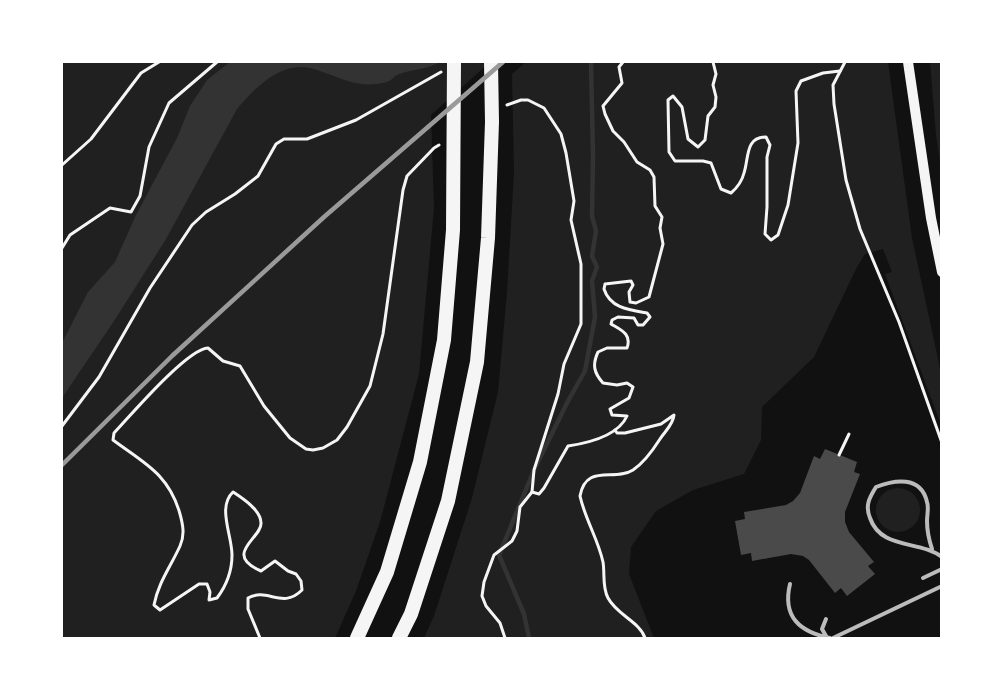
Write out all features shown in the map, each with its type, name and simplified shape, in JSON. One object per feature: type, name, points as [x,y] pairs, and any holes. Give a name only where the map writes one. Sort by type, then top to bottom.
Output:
[{"type":"highway","points":[[357,639],[387,572],[420,462],[444,340],[453,230],[454,62]]},
{"type":"highway","points":[[399,639],[411,614],[448,501],[477,363],[488,238],[492,122],[490,62]]},
{"type":"main road","points":[[908,62],[931,218],[942,272]]},
{"type":"lane","points":[[932,549],[927,521],[928,502],[921,489],[912,483],[900,480],[876,487],[869,499],[867,512],[873,527],[891,541],[932,549],[942,557]]},
{"type":"lane","points":[[923,578],[942,569]]},
{"type":"lane","points":[[790,584],[789,604],[798,626],[807,632],[831,639],[942,586]]},
{"type":"lane","points":[[826,619],[822,629],[824,635],[831,639]]},
{"type":"path","points":[[62,165],[91,139],[141,73],[159,62]]},
{"type":"path","points":[[62,248],[70,235],[110,208],[131,212],[140,196],[149,147],[169,103],[217,62]]},
{"type":"path","points":[[713,62],[716,74],[713,85],[716,97],[715,107],[708,116],[705,140],[698,147],[688,139],[682,107],[673,96],[668,100],[669,152],[675,161],[711,163],[722,189],[731,193],[738,187],[744,173],[747,154],[752,142],[759,137],[766,137],[770,145],[767,157],[765,234],[771,240],[778,235],[788,205],[798,143],[796,91],[801,81],[823,73],[840,71]]},
{"type":"path","points":[[845,62],[833,85],[846,180],[860,229],[899,322],[942,443]]},
{"type":"path","points":[[62,426],[99,377],[150,288],[192,225],[206,212],[258,176],[276,144],[284,139],[307,139],[356,120],[420,83]]},
{"type":"path","points":[[615,430],[625,433],[661,424],[674,415],[672,424],[656,448],[633,470],[623,474],[598,475],[587,480],[582,486],[580,496],[603,561],[604,587],[608,598],[617,610],[641,629],[645,639]]},
{"type":"path","points":[[839,455],[849,434]]},
{"type":"path","points":[[505,639],[500,623],[486,606],[482,596],[484,582],[494,555],[512,541],[517,531],[520,507],[532,492]]},
{"type":"shaded area","points":[[62,62],[490,62],[431,115],[434,208],[419,374],[380,522],[356,591],[335,638],[62,638]]},
{"type":"shaded area","points":[[230,62],[440,62],[430,67],[402,73],[380,84],[355,83],[310,68],[299,67],[278,73],[251,93],[237,109],[166,239],[62,398],[62,343],[88,292],[115,262],[135,217],[177,138],[190,106],[207,80]]},
{"type":"shaded area","points":[[526,62],[888,62],[912,238],[941,373],[941,425],[885,274],[892,272],[883,249],[865,254],[814,357],[762,407],[761,440],[744,474],[693,490],[656,511],[631,547],[629,574],[654,638],[424,638],[434,616],[472,498],[498,392],[514,172],[512,74]]},
{"type":"shaded area","points":[[930,62],[941,62],[941,169],[936,135]]},
{"type":"shaded area","points":[[898,488],[913,495],[920,510],[913,525],[898,532],[883,525],[876,510],[883,495]]},
{"type":"building","points":[[825,449],[857,462],[854,472],[860,474],[845,512],[845,522],[849,532],[874,562],[868,566],[875,574],[847,596],[841,588],[835,593],[809,560],[803,556],[791,554],[752,561],[751,553],[741,555],[735,521],[745,519],[744,512],[786,505],[793,501],[800,493],[814,456],[820,459]]},
{"type":"waterway","points":[[529,638],[524,614],[499,555],[534,470],[585,371],[595,317],[592,281],[597,267],[592,256],[596,231],[592,216],[591,62]]},
{"type":"railway","points":[[62,465],[172,356],[324,217],[503,62]]}]
